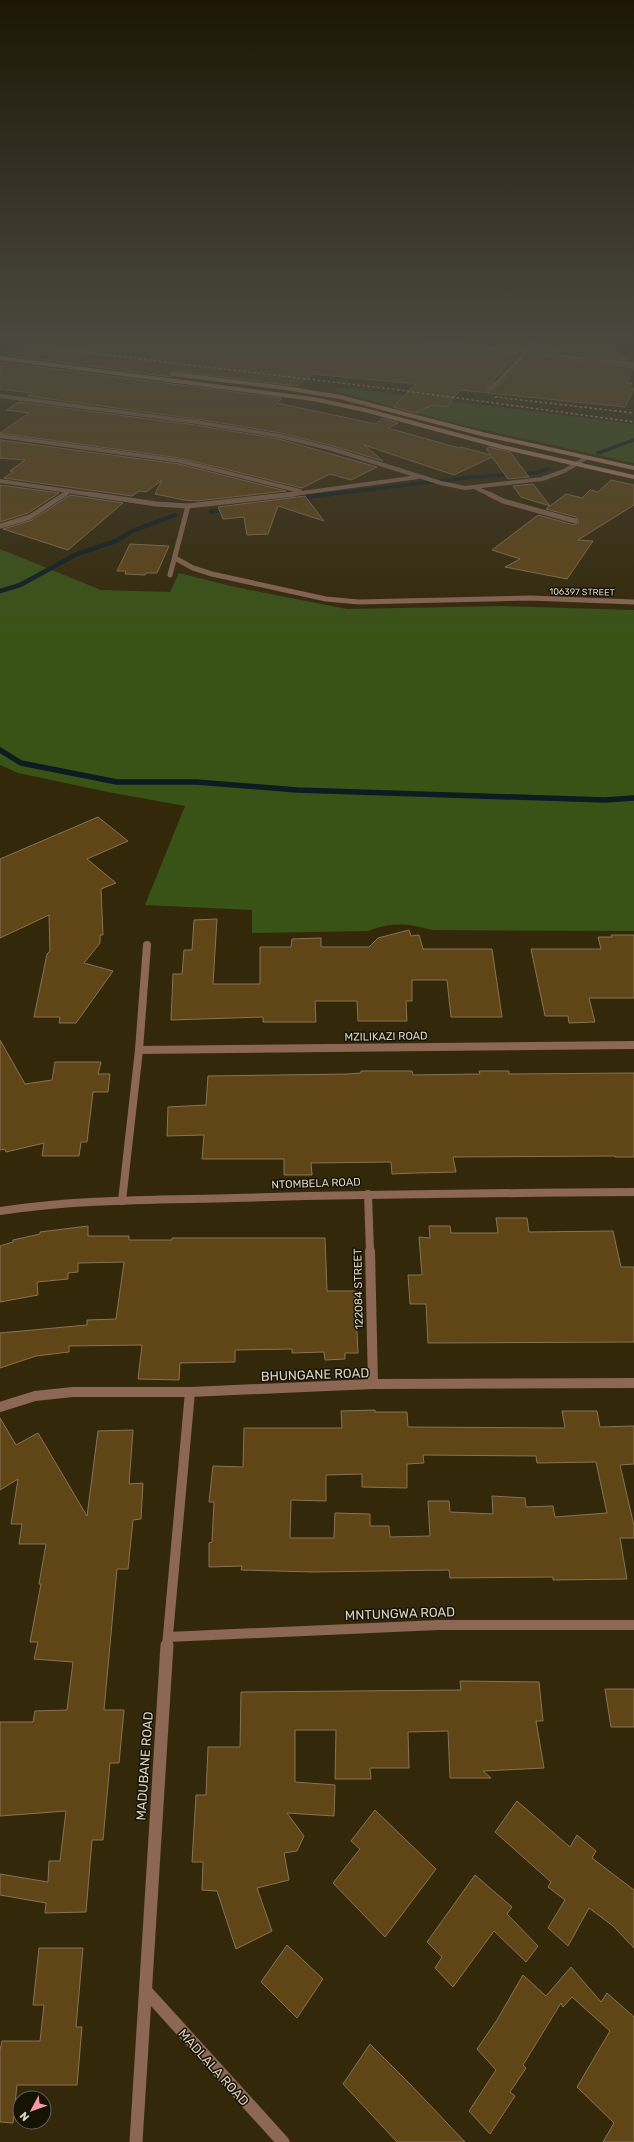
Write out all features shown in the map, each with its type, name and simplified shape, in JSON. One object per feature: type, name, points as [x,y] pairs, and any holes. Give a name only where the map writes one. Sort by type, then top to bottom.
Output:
[{"type":"main road","points":[[469,438],[634,477]]},
{"type":"main road","points":[[499,438],[634,468]]},
{"type":"street","points":[[14,438],[180,461],[246,476],[302,492]]},
{"type":"street","points":[[288,438],[332,449],[454,487],[476,488],[542,479],[564,471],[586,458]]},
{"type":"street","points":[[0,481],[68,492],[188,506],[421,477]]},
{"type":"street","points":[[476,488],[503,501],[575,521]]},
{"type":"street","points":[[0,526],[30,517],[68,492]]},
{"type":"street","points":[[170,575],[188,506]]},
{"type":"street","name":"106397 STREET","points":[[175,558],[193,568],[212,574],[326,599],[359,602],[530,598],[634,602]]},
{"type":"street","points":[[122,1201],[139,1050],[147,946]]},
{"type":"street","name":"MZILIKAZI ROAD","points":[[139,1050],[634,1045]]},
{"type":"street","name":"NTOMBELA ROAD","points":[[0,1211],[49,1204],[122,1201],[368,1194],[634,1192]]},
{"type":"street","name":"122084 STREET","points":[[368,1194],[373,1384]]},
{"type":"street","name":"BHUNGANE ROAD","points":[[0,1407],[35,1396],[74,1392],[190,1392],[373,1384],[634,1383]]},
{"type":"street","name":"MADUBANE ROAD","points":[[136,2142],[168,1637],[190,1392]]},
{"type":"street","name":"MNTUNGWA ROAD","points":[[168,1637],[439,1625],[634,1625]]},
{"type":"street","name":"MADLALA ROAD","points":[[146,1991],[283,2142]]},
{"type":"green space","points":[[521,438],[634,438],[634,463]]},
{"type":"green space","points":[[0,549],[101,590],[170,592],[179,573],[235,587],[347,609],[503,606],[634,610],[634,931],[432,930],[400,924],[385,926],[368,931],[252,933],[252,910],[145,905],[185,806],[18,773],[0,765]]},
{"type":"building","points":[[36,438],[273,438],[377,467],[351,480],[330,474],[302,488],[180,458]]},
{"type":"building","points":[[301,438],[423,438],[491,455],[486,449],[489,447],[510,452],[529,477],[508,479],[492,457],[454,475],[364,445],[383,461]]},
{"type":"building","points":[[0,440],[179,464],[286,491],[197,501],[155,494],[162,480],[146,492],[139,491],[132,496],[4,478],[13,472],[10,471],[25,460],[0,458]]},
{"type":"building","points":[[611,480],[634,485],[634,505],[578,540],[593,541],[567,579],[505,567],[520,559],[492,550],[538,515],[574,525],[579,522],[576,517],[546,509],[566,494],[582,498],[590,490],[598,492]]},
{"type":"building","points":[[533,484],[550,506],[521,497],[513,486]]},
{"type":"building","points":[[0,485],[59,493],[28,513],[0,522]]},
{"type":"building","points":[[70,495],[123,503],[68,550],[3,529],[32,520]]},
{"type":"building","points":[[305,496],[324,521],[278,506],[268,534],[247,535],[244,517],[223,519],[218,507]]},
{"type":"building","points":[[130,544],[169,546],[157,573],[146,573],[145,575],[125,574],[126,571],[117,571]]},
{"type":"building","points":[[98,817],[128,841],[87,859],[116,883],[101,889],[103,935],[100,935],[100,943],[84,963],[113,971],[76,1023],[59,1023],[60,1017],[34,1017],[47,954],[50,951],[49,915],[0,938],[0,859]]},
{"type":"building","points":[[217,919],[213,984],[260,984],[260,947],[291,947],[292,939],[321,938],[321,947],[369,947],[378,938],[409,930],[411,936],[419,935],[423,949],[492,949],[502,1017],[451,1017],[447,980],[412,980],[412,1001],[406,1001],[407,1021],[358,1021],[357,1001],[315,1001],[316,1022],[263,1022],[263,1017],[171,1020],[173,974],[182,974],[184,950],[192,950],[194,920]]},
{"type":"building","points":[[611,935],[634,935],[634,998],[589,998],[595,1022],[569,1023],[568,1016],[545,1016],[531,949],[601,949],[598,937],[612,937]]},
{"type":"building","points":[[0,1040],[25,1084],[52,1080],[55,1062],[101,1062],[98,1074],[110,1074],[108,1092],[93,1092],[87,1142],[81,1142],[79,1156],[42,1156],[44,1143],[6,1152],[5,1149],[0,1150]]},
{"type":"building","points":[[361,1071],[412,1071],[413,1075],[480,1074],[479,1071],[509,1071],[509,1074],[634,1073],[634,1157],[453,1157],[456,1172],[392,1174],[391,1162],[311,1163],[312,1175],[284,1175],[284,1159],[202,1159],[204,1135],[167,1136],[168,1107],[206,1105],[208,1076],[348,1074],[361,1073]]},
{"type":"building","points":[[496,1218],[527,1218],[529,1232],[613,1231],[621,1267],[634,1267],[634,1342],[428,1343],[426,1304],[410,1304],[408,1275],[422,1275],[419,1237],[430,1238],[429,1226],[450,1226],[451,1233],[498,1233]]},
{"type":"building","points":[[88,1226],[88,1236],[129,1236],[129,1240],[172,1240],[172,1238],[325,1238],[327,1291],[355,1291],[358,1353],[345,1353],[345,1359],[325,1360],[324,1352],[292,1353],[292,1349],[235,1350],[235,1362],[180,1363],[179,1380],[138,1379],[142,1345],[69,1346],[69,1352],[36,1356],[0,1368],[0,1333],[87,1325],[87,1320],[116,1319],[124,1262],[78,1263],[78,1272],[68,1273],[68,1279],[37,1282],[38,1295],[0,1302],[0,1246],[13,1242],[13,1240],[40,1234],[40,1232]]},
{"type":"building","points":[[375,1410],[375,1412],[407,1412],[408,1427],[565,1428],[562,1411],[597,1411],[600,1427],[634,1426],[634,1464],[620,1465],[634,1526],[634,1538],[620,1538],[627,1579],[553,1580],[553,1577],[450,1578],[449,1570],[313,1572],[241,1570],[242,1566],[209,1567],[209,1543],[212,1542],[214,1502],[209,1502],[213,1466],[243,1467],[244,1428],[342,1428],[341,1411]],"holes":[[[423,1455],[536,1456],[537,1463],[596,1462],[607,1513],[555,1517],[553,1506],[526,1507],[525,1498],[492,1496],[493,1514],[450,1512],[449,1501],[428,1501],[430,1536],[390,1537],[389,1526],[370,1526],[370,1514],[335,1513],[334,1538],[290,1538],[291,1500],[326,1501],[326,1475],[362,1474],[362,1487],[407,1488],[407,1464],[424,1463]]]},
{"type":"building","points":[[0,1418],[16,1445],[38,1433],[87,1516],[98,1431],[133,1430],[129,1484],[143,1483],[141,1519],[133,1520],[128,1569],[117,1569],[104,1710],[124,1710],[119,1763],[110,1763],[103,1840],[92,1840],[86,1912],[45,1913],[46,1903],[0,1895],[0,1874],[48,1882],[49,1861],[60,1861],[66,1811],[0,1816],[0,1722],[33,1722],[35,1711],[67,1710],[73,1662],[34,1659],[38,1642],[30,1642],[41,1584],[39,1584],[46,1544],[19,1544],[22,1524],[11,1524],[18,1479],[0,1490]]},
{"type":"building","points":[[460,1681],[539,1682],[543,1721],[536,1721],[544,1768],[483,1771],[491,1778],[450,1778],[448,1731],[408,1732],[409,1768],[370,1768],[371,1779],[335,1779],[336,1730],[295,1730],[295,1782],[335,1785],[334,1816],[287,1813],[304,1836],[297,1851],[284,1853],[289,1880],[257,1888],[272,1931],[236,1949],[217,1891],[202,1890],[203,1862],[192,1862],[196,1795],[206,1795],[208,1747],[240,1747],[241,1692],[461,1690]]},
{"type":"building","points":[[605,1689],[634,1689],[634,1727],[611,1727]]},
{"type":"building","points":[[517,1801],[570,1847],[577,1835],[596,1851],[592,1858],[634,1890],[634,1948],[613,1926],[589,1908],[568,1946],[548,1928],[565,1900],[548,1887],[551,1882],[495,1832]]},
{"type":"building","points":[[375,1810],[436,1869],[385,1937],[333,1883],[360,1849],[351,1841]]},
{"type":"building","points":[[475,1875],[512,1907],[507,1914],[538,1946],[526,1962],[494,1931],[453,1987],[435,1968],[442,1957],[427,1942]]},
{"type":"building","points":[[287,1945],[323,1979],[297,2018],[261,1982]]},
{"type":"building","points":[[39,1948],[83,1948],[76,2027],[82,2027],[77,2085],[17,2085],[16,2090],[12,2090],[12,2123],[0,2122],[0,2050],[2,2041],[40,2041],[44,2005],[33,2005]]},
{"type":"building","points":[[571,1967],[601,2002],[607,1993],[634,2017],[634,2142],[603,2142],[614,2123],[577,2087],[610,2031],[572,1997],[563,2007],[561,2003],[523,2065],[526,2068],[510,2092],[515,2096],[490,2134],[469,2111],[496,2070],[477,2049],[497,2020],[523,1975],[546,1996]]},
{"type":"building","points":[[370,2044],[465,2142],[397,2142],[343,2084]]},
{"type":"waterway","points":[[598,453],[634,440]]},
{"type":"waterway","points":[[323,495],[473,477],[534,473],[549,469]]},
{"type":"waterway","points":[[298,498],[331,494]]},
{"type":"waterway","points":[[211,512],[228,508]]},
{"type":"waterway","points":[[0,591],[20,585],[77,554],[116,541],[132,531],[175,515]]},
{"type":"waterway","points":[[0,750],[21,763],[117,782],[196,782],[297,790],[605,800],[634,798]]}]
